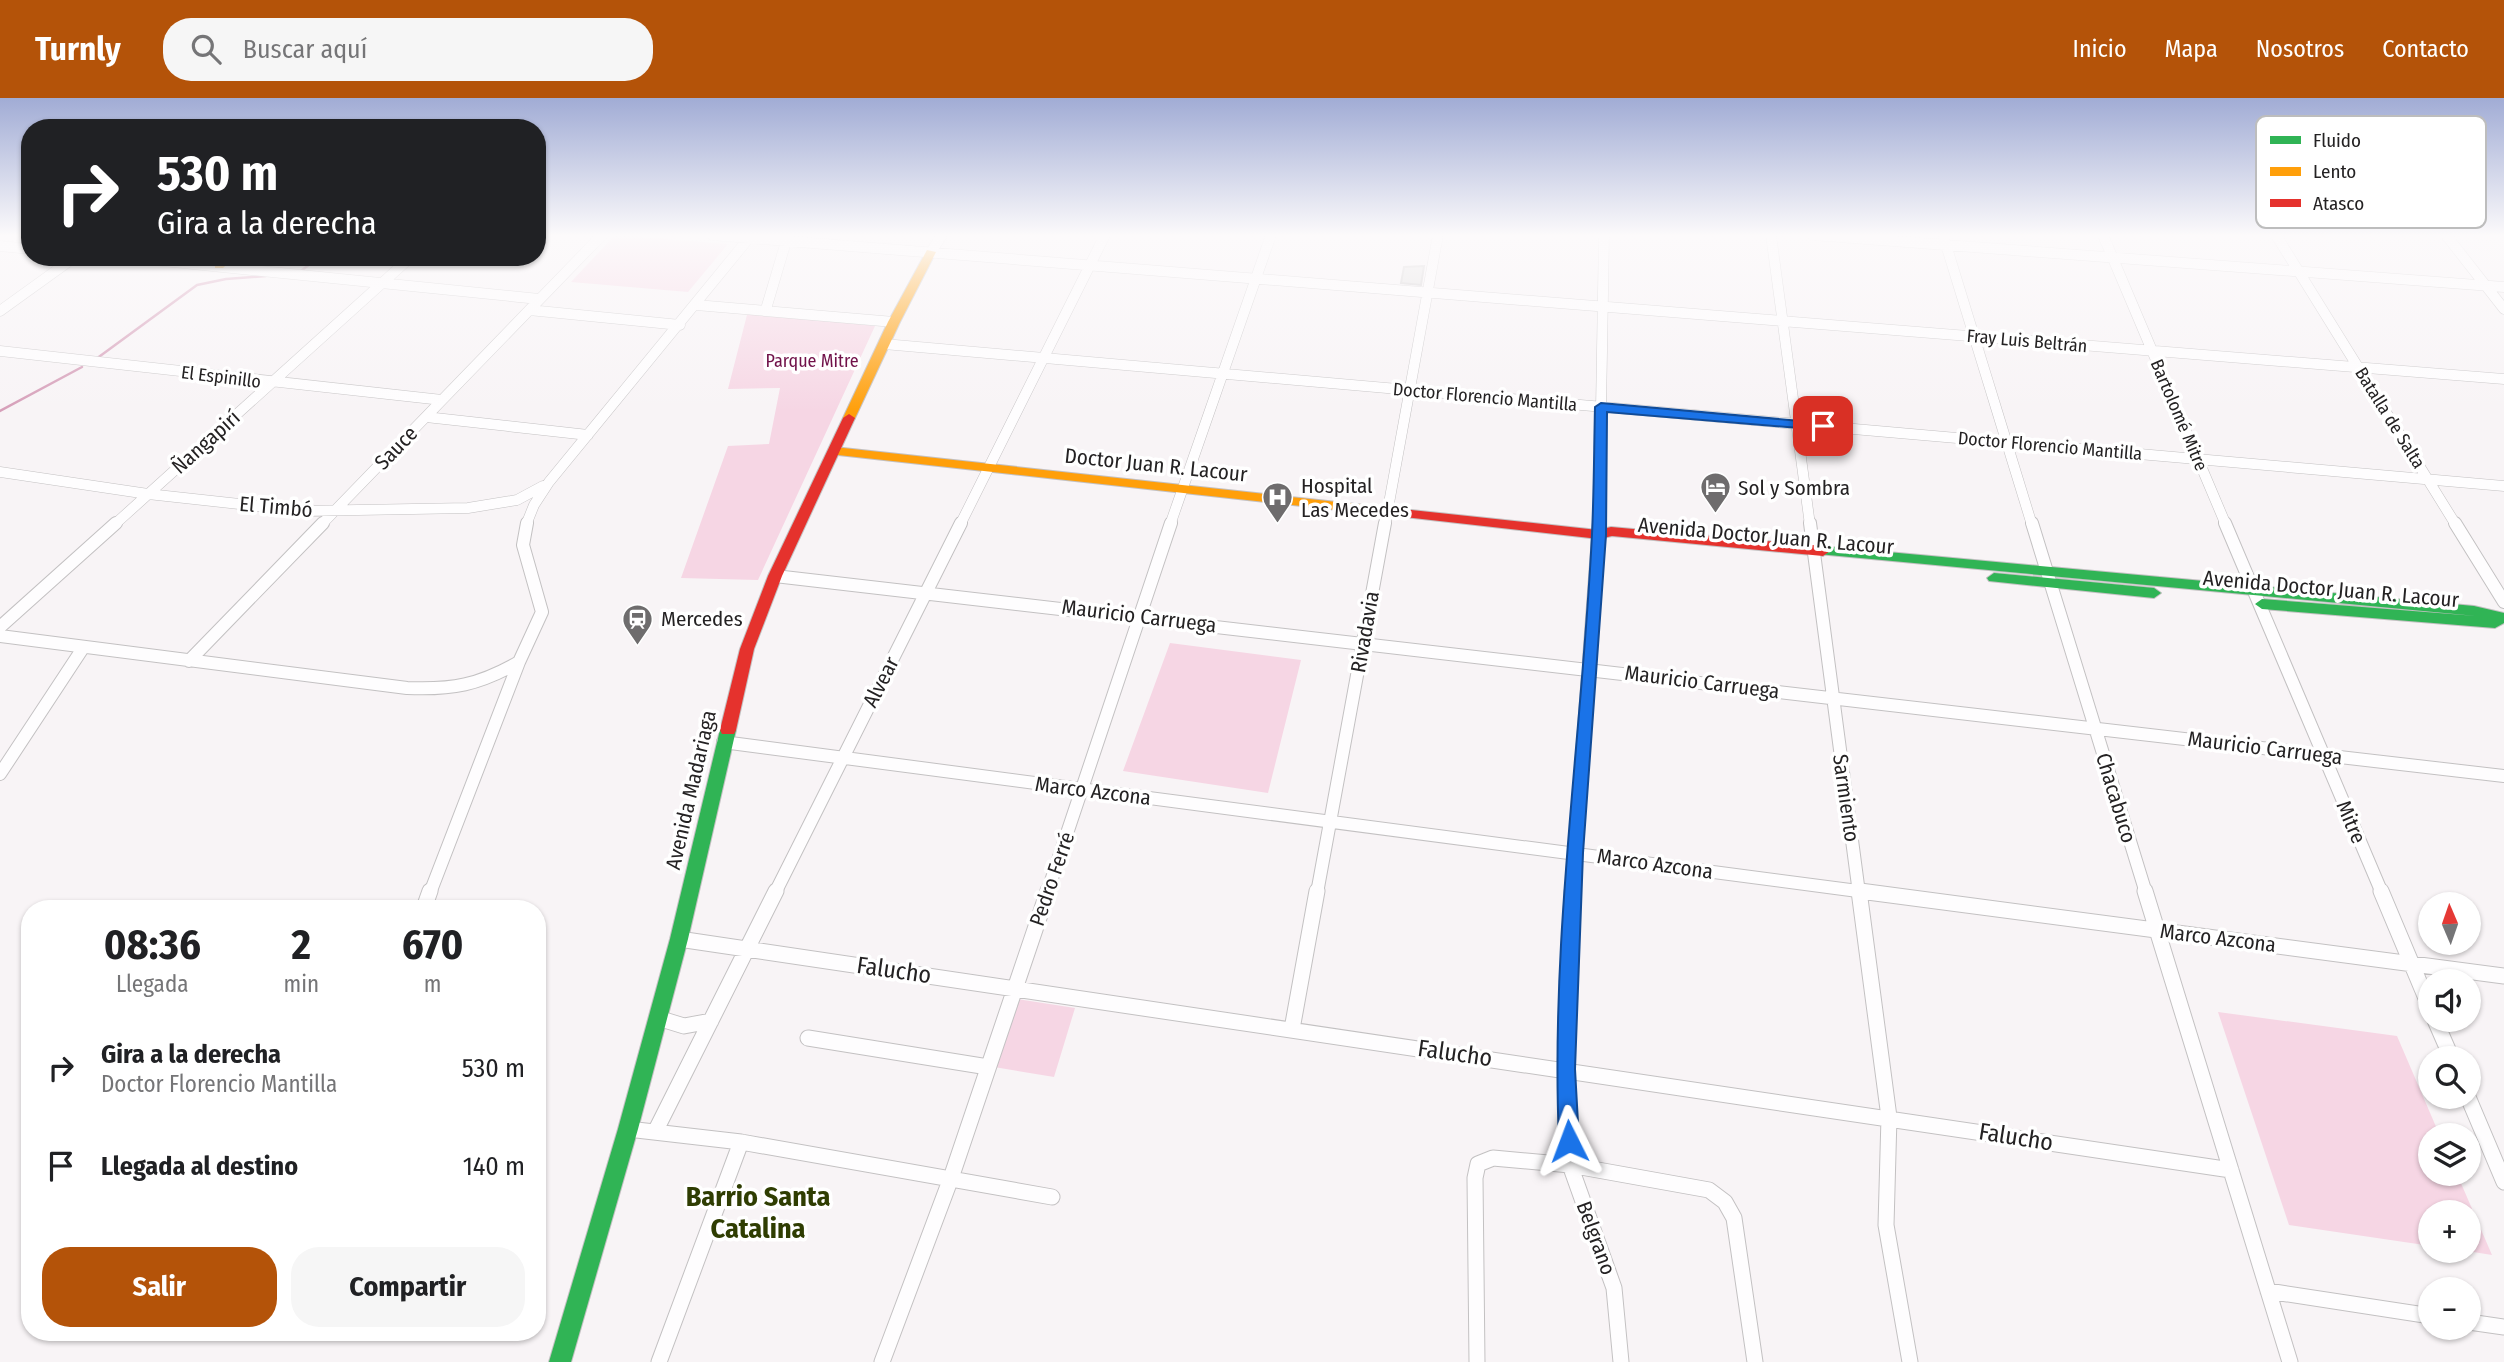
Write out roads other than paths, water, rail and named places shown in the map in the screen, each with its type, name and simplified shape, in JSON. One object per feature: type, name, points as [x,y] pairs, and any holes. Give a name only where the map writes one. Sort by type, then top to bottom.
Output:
[{"type":"street","points":[[0,311],[24,294]]},
{"type":"street","name":"Ñangapirí","points":[[0,627],[371,294]]},
{"type":"street","points":[[493,294],[539,299]]},
{"type":"street","name":"Sauce","points":[[189,661],[544,294]]},
{"type":"street","points":[[427,900],[519,662],[542,612],[523,545],[529,517],[549,482],[705,294]]},
{"type":"street","points":[[766,309],[770,294]]},
{"type":"street","name":"Avenida Madariaga","points":[[560,1362],[628,1129],[679,939],[723,742],[747,649],[775,576],[909,294]]},
{"type":"street","name":"Alvear","points":[[656,1130],[1075,294]]},
{"type":"street","name":"Pedro Ferré","points":[[882,1362],[951,1178],[1138,616],[1250,294]]},
{"type":"street","name":"Rivadavia","points":[[1292,1029],[1427,294]]},
{"type":"street","name":"Fray Luis Beltrán","points":[[1452,294],[2504,379]]},
{"type":"street","name":"Belgrano","points":[[1603,294],[1599,535],[1574,853],[1565,1069],[1570,1165],[1614,1288],[1621,1362]]},
{"type":"street","name":"Sarmiento","points":[[1779,294],[1889,1117],[1886,1225],[1910,1362]]},
{"type":"street","name":"Chacabuco","points":[[1962,294],[2290,1362]]},
{"type":"street","name":"Bartolomé Mitre","points":[[2128,294],[2256,596]]},
{"type":"street","name":"Batalla de Salta","points":[[2313,294],[2504,602]]},
{"type":"street","points":[[2493,294],[2504,309]]},
{"type":"street","points":[[696,305],[894,322]]},
{"type":"street","points":[[529,310],[680,325]]},
{"type":"street","name":"Doctor Florencio Mantilla","points":[[884,344],[2504,486]]},
{"type":"street","name":"El Espinillo","points":[[2,352],[442,400]]},
{"type":"street","points":[[426,417],[588,435]]},
{"type":"street","name":"Doctor Juan R. Lacour","points":[[834,452],[1599,535]]},
{"type":"street","name":"El Timbó","points":[[0,472],[148,494],[334,512],[468,508],[526,497],[549,482]]},
{"type":"street","points":[[511,501],[521,504],[529,517]]},
{"type":"street","name":"Avenida Doctor Juan R. Lacour","points":[[1599,535],[1611,543],[1814,556],[2256,596],[2483,624],[2504,620]]},
{"type":"street","name":"Mauricio Carruega","points":[[775,576],[2504,776]]},
{"type":"street","name":"Mitre","points":[[2256,596],[2418,980]]},
{"type":"street","points":[[0,636],[386,687],[447,690],[470,687],[496,677],[519,662]]},
{"type":"street","points":[[0,774],[83,648]]},
{"type":"street","name":"Marco Azcona","points":[[723,742],[2504,976]]},
{"type":"street","name":"Falucho","points":[[679,939],[2231,1170]]},
{"type":"street","points":[[658,1018],[669,1025],[690,1027],[711,1021]]},
{"type":"street","points":[[808,1038],[988,1068]]},
{"type":"street","points":[[2473,1109],[2504,1182]]},
{"type":"street","points":[[628,1129],[656,1130],[741,1142],[1052,1196]]},
{"type":"street","points":[[659,1362],[741,1142]]},
{"type":"street","points":[[1477,1362],[1475,1178],[1478,1164],[1493,1158],[1570,1165],[1709,1190],[1725,1202],[1734,1218],[1755,1362]]},
{"type":"street","points":[[2268,1291],[2418,1314]]},
{"type":"street","points":[[2481,1324],[2504,1327]]},
{"type":"waterway","points":[[96,359],[185,294]]},
{"type":"waterway","points":[[0,411],[82,367]]},
{"type":"place","name":"Sol y Sombra","points":[[1715,515]]},
{"type":"place","name":"Hospital Las Mecedes","points":[[1278,525]]},
{"type":"place","name":"Mercedes","points":[[638,646]]},
{"type":"district","name":"Barrio Santa Catalina","points":[[758,1212]]},
{"type":"park label","name":"Parque Mitre","points":[[812,361]]}]
